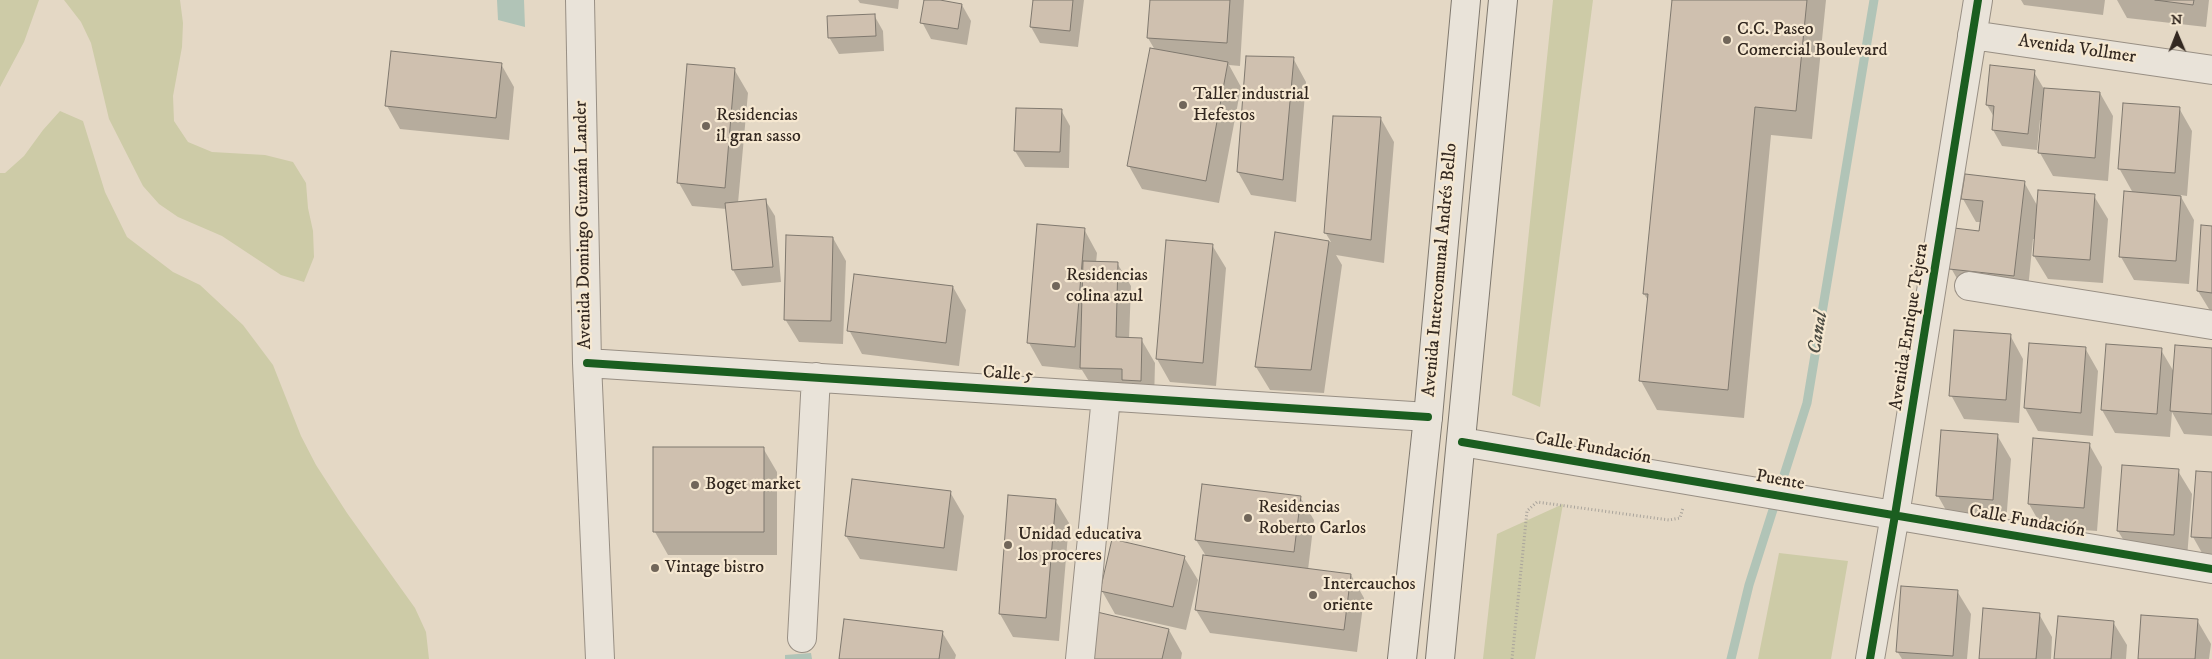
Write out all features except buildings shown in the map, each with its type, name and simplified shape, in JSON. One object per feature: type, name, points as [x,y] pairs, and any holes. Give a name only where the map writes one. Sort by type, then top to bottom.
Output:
[{"type":"street","name":"Avenida Domingo Guzmán Lander","points":[[580,0],[586,363],[600,659]]},
{"type":"street","name":"Avenida Intercomunal Andrés Bello","points":[[1402,659],[1428,417],[1466,0]]},
{"type":"street","name":"Avenida Intercomunal Andrés Bello","points":[[1440,659],[1504,0]]},
{"type":"street","name":"Avenida Enrique Tejera","points":[[1870,659],[1978,0]]},
{"type":"street","name":"Avenida Vollmer","points":[[1972,34],[2212,70]]},
{"type":"street","points":[[1969,286],[2212,325]]},
{"type":"street","name":"Calle 5","points":[[586,363],[1428,417]]},
{"type":"street","points":[[802,638],[816,377]]},
{"type":"street","points":[[1080,659],[1106,396]]},
{"type":"street","name":"Calle Fundación","points":[[1462,442],[1719,486]]},
{"type":"street","name":"Puente","points":[[1719,486],[1837,506]]},
{"type":"street","name":"Calle Fundación","points":[[1837,506],[2212,569]]},
{"type":"path","points":[[1512,659],[1527,511],[1537,502],[1668,520],[1680,518],[1690,481]]},
{"type":"shaded area","points":[[0,0],[39,0],[24,42],[0,87]]},
{"type":"shaded area","points":[[64,0],[180,0],[183,23],[182,47],[173,96],[174,121],[188,142],[212,152],[265,155],[293,162],[306,183],[308,208],[313,231],[314,257],[304,282],[281,275],[222,236],[178,217],[159,204],[143,186],[109,119],[91,43],[81,22]]},
{"type":"shaded area","points":[[497,0],[524,0],[525,27],[498,20]]},
{"type":"shaded area","points":[[1553,0],[1593,0],[1540,407],[1512,395]]},
{"type":"shaded area","points":[[60,111],[83,121],[105,192],[127,237],[173,272],[200,285],[243,325],[273,365],[301,436],[316,465],[347,513],[415,608],[426,632],[429,659],[0,659],[0,173],[5,173],[24,156]]},
{"type":"shaded area","points":[[1563,504],[1535,659],[1483,659],[1497,534]]},
{"type":"shaded area","points":[[1779,553],[1848,561],[1831,659],[1758,659]]},
{"type":"shaded area","points":[[811,653],[812,659],[785,659],[785,655]]},
{"type":"waterway","name":"Canal","points":[[1731,659],[1749,585],[1807,403],[1874,0]]},
{"type":"cycle path","points":[[1870,659],[1978,0]]},
{"type":"cycle path","points":[[587,363],[1428,417]]},
{"type":"cycle path","points":[[1462,442],[2212,569]]},
{"type":"place","name":"C.C. Paseo Comercial Boulevard","points":[[1727,40]]},
{"type":"place","name":"Taller industrial Hefestos","points":[[1183,105]]},
{"type":"place","name":"Residencias il gran sasso","points":[[706,126]]},
{"type":"place","name":"Residencias colina azul","points":[[1056,286]]},
{"type":"place","name":"Boget market","points":[[695,485]]},
{"type":"place","name":"Residencias Roberto Carlos","points":[[1248,518]]},
{"type":"place","name":"Unidad educativa los proceres","points":[[1008,545]]},
{"type":"place","name":"Vintage bistro","points":[[655,568]]},
{"type":"place","name":"Intercauchos oriente","points":[[1313,595]]}]
